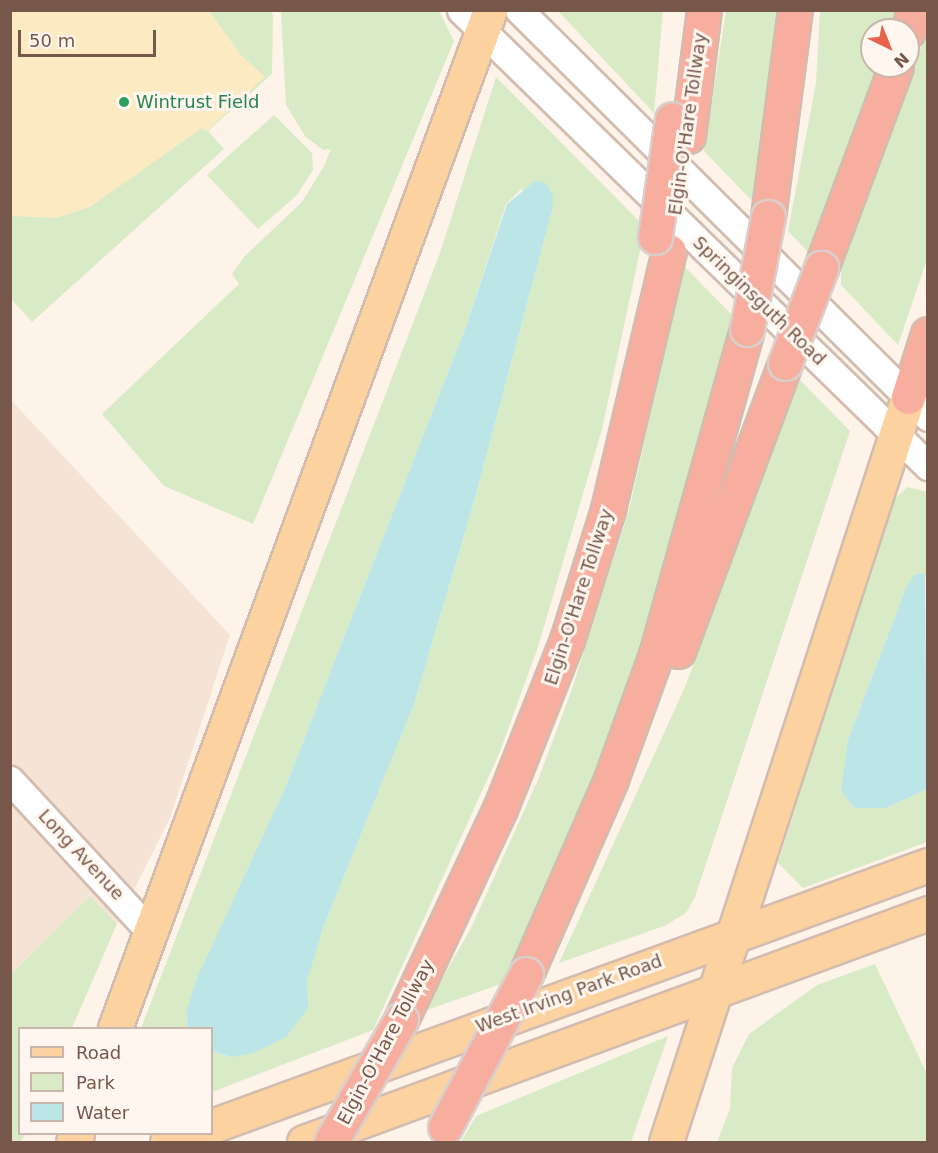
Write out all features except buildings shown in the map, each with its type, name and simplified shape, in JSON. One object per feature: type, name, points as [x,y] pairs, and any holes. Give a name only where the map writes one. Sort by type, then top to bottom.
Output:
[{"type":"highway","points":[[680,128],[684,10]]},
{"type":"highway","name":"Elgin-O'Hare Tollway","points":[[331,1143],[401,1020],[537,721],[608,509],[648,355],[680,128],[704,10]]},
{"type":"highway","points":[[440,1135],[526,974],[611,779],[695,531],[747,329],[768,217],[795,10]]},
{"type":"highway","points":[[611,779],[650,722],[891,78]]},
{"type":"highway","points":[[918,407],[927,334]]},
{"type":"main road","points":[[116,1027],[308,515],[478,17]]},
{"type":"main road","points":[[666,1143],[729,934],[895,432],[918,407]]},
{"type":"main road","name":"West Irving Park Road","points":[[213,1126],[729,934],[927,865]]},
{"type":"main road","points":[[304,1143],[712,990],[927,913]]},
{"type":"main road","points":[[167,1143],[189,1135]]},
{"type":"street","name":"Springinsguth Road","points":[[519,10],[918,407]]},
{"type":"street","name":"Springinsguth Road","points":[[478,17],[927,465]]},
{"type":"street","name":"Long Avenue","points":[[10,780],[150,931]]},
{"type":"shaded area","points":[[11,400],[230,635],[170,818],[117,924],[90,896],[11,974]]},
{"type":"green space","name":"Wintrust Field","points":[[11,11],[270,11],[273,15],[272,74],[208,131],[224,149],[32,322],[11,299]]},
{"type":"green space","points":[[281,11],[439,11],[454,41],[253,524],[164,486],[102,414],[239,284],[232,274],[244,257],[302,202],[324,166],[331,149],[323,150],[305,136],[286,105]]},
{"type":"green space","points":[[558,11],[663,11],[654,113]]},
{"type":"green space","points":[[726,11],[776,11],[754,203],[704,151]]},
{"type":"green space","points":[[820,11],[895,11],[893,18],[860,18],[860,78],[873,78],[808,252],[788,231],[816,83]]},
{"type":"green space","points":[[927,31],[927,259],[898,345],[841,285],[841,271],[910,78],[920,78],[920,51]]},
{"type":"green space","points":[[496,77],[645,227],[602,429],[538,647],[499,754],[373,1030],[213,1092],[213,1051],[232,1057],[308,1008],[306,981],[323,928],[414,704],[473,505],[552,211],[521,189],[506,204],[465,329],[283,793],[186,1012],[188,1027],[141,1027],[440,253]]},
{"type":"green space","points":[[274,115],[312,153],[313,170],[297,195],[258,229],[207,175]]},
{"type":"green space","points":[[684,266],[733,316],[649,628],[600,762],[504,983],[424,1011],[472,926],[538,780],[571,692],[629,510]]},
{"type":"green space","points":[[798,378],[850,431],[695,897],[686,913],[664,926],[559,963],[685,687]]},
{"type":"green space","points":[[908,487],[928,492],[927,576],[906,588],[848,740],[855,808],[886,808],[927,789],[927,842],[803,888],[778,863],[892,501]]},
{"type":"green space","points":[[90,896],[117,924],[72,1027],[18,1027],[18,1135],[25,1135],[20,1142],[11,1142],[11,974]]},
{"type":"green space","points":[[875,964],[927,1074],[927,1142],[717,1142],[730,1109],[732,1068],[749,1034],[817,985]]},
{"type":"green space","points":[[668,1036],[631,1142],[461,1142],[476,1116]]},
{"type":"sand","name":"Wintrust Field","points":[[10,11],[209,11],[241,55],[265,77],[207,131],[202,128],[90,207],[56,218],[11,216]]},
{"type":"water","points":[[535,181],[546,183],[553,196],[552,211],[473,505],[414,704],[323,928],[307,981],[308,1008],[286,1037],[253,1053],[232,1057],[213,1051],[213,1027],[188,1027],[186,1012],[198,976],[283,793],[465,329],[507,204]]},
{"type":"water","points":[[925,573],[927,789],[886,808],[855,808],[841,791],[848,740],[906,588],[914,575]]},
{"type":"place","name":"Wintrust Field","points":[[124,102]]}]
